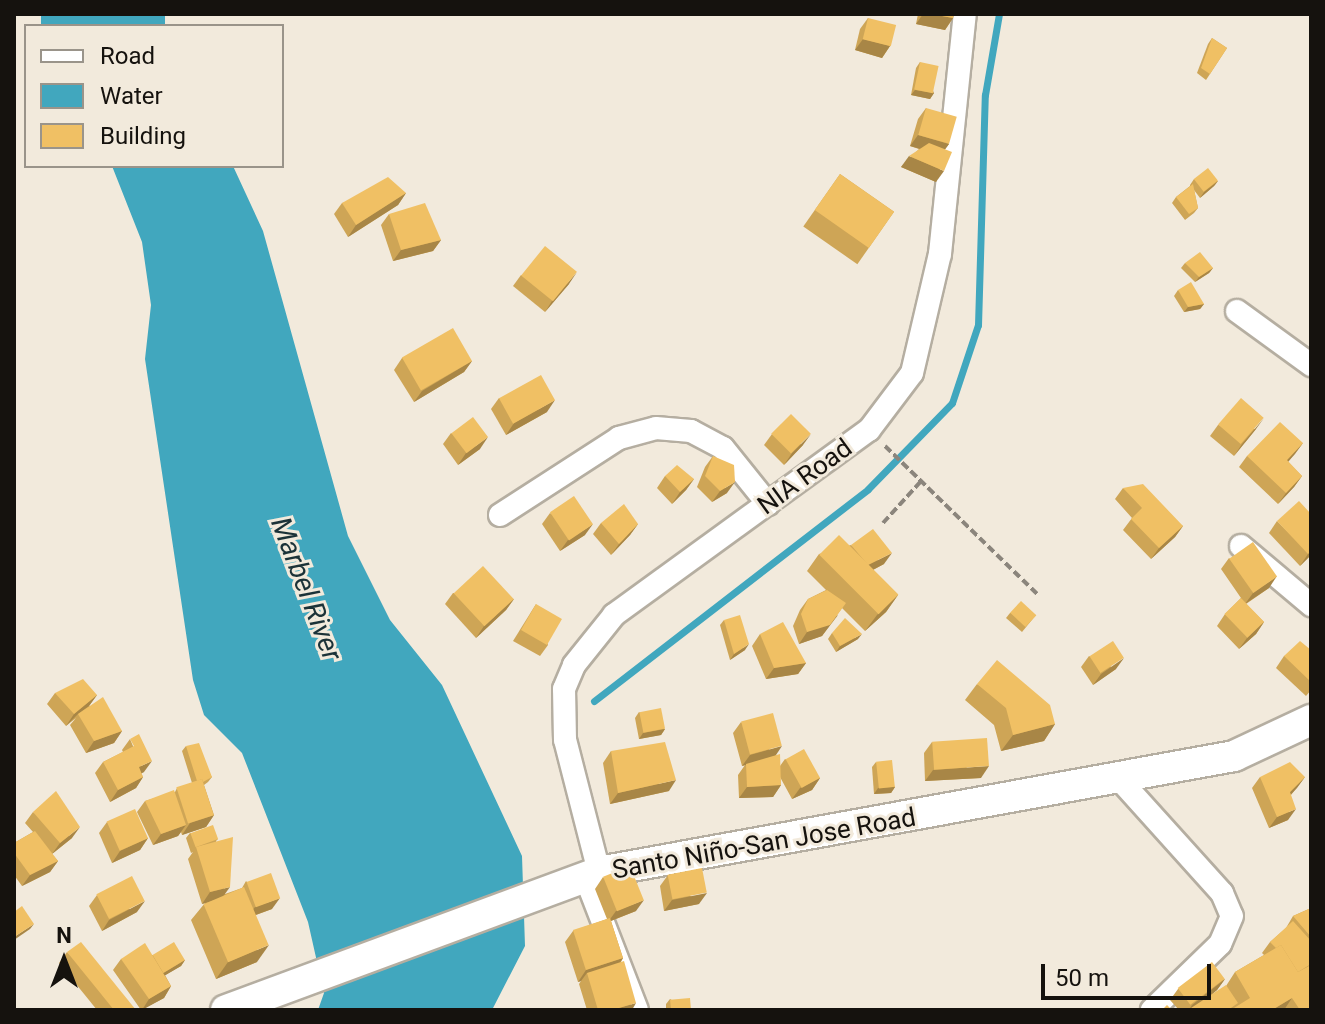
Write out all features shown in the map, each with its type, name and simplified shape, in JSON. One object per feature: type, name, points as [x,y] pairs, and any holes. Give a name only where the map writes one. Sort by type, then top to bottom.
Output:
[{"type":"main road","name":"Santo Niño-San Jose Road","points":[[226,1010],[592,874],[1121,781],[1234,756],[1311,720]]},
{"type":"street","name":"NIA Road","points":[[637,1010],[592,874],[565,740],[564,689],[574,665],[614,615],[869,430],[912,373],[940,254],[965,14]]},
{"type":"street","points":[[1237,311],[1311,365]]},
{"type":"street","points":[[500,515],[619,438],[656,428],[691,431],[723,448],[768,504]]},
{"type":"street","points":[[1241,546],[1311,605]]},
{"type":"street","points":[[1121,781],[1222,893],[1232,916],[1220,944],[1152,1010]]},
{"type":"path","points":[[895,454],[1037,594]]},
{"type":"path","points":[[883,523],[922,480]]},
{"type":"water","points":[[41,14],[165,14],[165,24],[41,24]]},
{"type":"water","name":"Marbel River","points":[[113,168],[234,168],[263,231],[348,536],[390,620],[442,685],[522,856],[525,946],[492,1010],[318,1010],[324,993],[308,922],[242,753],[204,715],[193,680],[145,359],[151,305],[142,242]]},
{"type":"building","points":[[931,14],[954,14],[953,18]]},
{"type":"building","points":[[868,18],[896,25],[891,46],[863,39]]},
{"type":"building","points":[[1212,38],[1227,48],[1210,74],[1201,68]]},
{"type":"building","points":[[920,62],[939,66],[933,93],[914,89]]},
{"type":"building","points":[[926,108],[957,117],[949,144],[918,135]]},
{"type":"building","points":[[929,143],[952,152],[944,171],[909,156]]},
{"type":"building","points":[[1208,168],[1218,181],[1204,192],[1194,179]]},
{"type":"building","points":[[840,174],[894,212],[869,248],[815,210]]},
{"type":"building","points":[[388,177],[406,193],[356,225],[342,203]]},
{"type":"building","points":[[1193,184],[1198,208],[1189,214],[1176,197]]},
{"type":"building","points":[[425,203],[441,240],[401,250],[389,214]]},
{"type":"building","points":[[545,246],[577,272],[553,301],[521,276]]},
{"type":"building","points":[[1200,252],[1213,268],[1199,277],[1185,263]]},
{"type":"building","points":[[1191,282],[1204,304],[1188,307],[1178,290]]},
{"type":"building","points":[[453,328],[472,361],[421,390],[402,358]]},
{"type":"building","points":[[541,375],[555,400],[513,424],[499,398]]},
{"type":"building","points":[[1241,398],[1264,418],[1241,444],[1218,424]]},
{"type":"building","points":[[791,414],[811,434],[791,454],[771,434]]},
{"type":"building","points":[[473,417],[488,437],[466,453],[451,433]]},
{"type":"building","points":[[1280,422],[1303,443],[1287,460],[1302,476],[1286,493],[1247,456]]},
{"type":"building","points":[[713,456],[734,465],[735,482],[720,491],[705,476]]},
{"type":"building","points":[[677,465],[694,479],[680,492],[665,476]]},
{"type":"building","points":[[1143,484],[1183,526],[1159,548],[1131,519],[1142,508],[1123,488]]},
{"type":"building","points":[[574,496],[593,524],[569,540],[550,512]]},
{"type":"building","points":[[1299,501],[1311,514],[1311,551],[1308,554],[1277,521]]},
{"type":"building","points":[[624,504],[638,524],[619,544],[601,523]]},
{"type":"building","points":[[873,529],[892,553],[868,565],[851,545]]},
{"type":"building","points":[[839,535],[898,594],[879,614],[819,555]]},
{"type":"building","points":[[1253,542],[1277,576],[1253,593],[1229,559]]},
{"type":"building","points":[[483,566],[514,599],[484,626],[454,593]]},
{"type":"building","points":[[827,590],[846,603],[830,625],[807,632],[801,614],[808,599]]},
{"type":"building","points":[[1241,598],[1264,622],[1247,638],[1224,614]]},
{"type":"building","points":[[1021,601],[1036,615],[1025,627],[1010,613]]},
{"type":"building","points":[[536,604],[562,619],[547,645],[521,630]]},
{"type":"building","points":[[740,615],[749,644],[734,654],[724,620]]},
{"type":"building","points":[[845,618],[862,634],[840,646],[832,633]]},
{"type":"building","points":[[783,622],[806,663],[774,668],[760,634]]},
{"type":"building","points":[[1113,641],[1124,658],[1100,673],[1090,656]]},
{"type":"building","points":[[1300,641],[1311,650],[1311,682],[1284,656]]},
{"type":"building","points":[[997,660],[1050,705],[1055,724],[1013,735],[1006,708],[977,684]]},
{"type":"building","points":[[83,679],[97,695],[74,714],[55,693]]},
{"type":"building","points":[[103,697],[122,731],[94,741],[78,714]]},
{"type":"building","points":[[661,708],[665,729],[643,733],[639,712]]},
{"type":"building","points":[[773,713],[782,746],[750,754],[741,722]]},
{"type":"building","points":[[139,734],[152,761],[139,767],[143,777],[118,790],[103,762],[134,746],[130,739]]},
{"type":"building","points":[[987,738],[989,766],[934,770],[932,742]]},
{"type":"building","points":[[665,742],[676,780],[618,793],[611,751]]},
{"type":"building","points":[[199,743],[212,777],[203,782],[202,779],[197,781],[186,746]]},
{"type":"building","points":[[804,749],[820,778],[802,788],[786,759]]},
{"type":"building","points":[[780,754],[781,785],[747,787],[746,764]]},
{"type":"building","points":[[892,760],[895,787],[879,789],[876,762]]},
{"type":"building","points":[[1290,762],[1305,777],[1290,792],[1296,809],[1277,817],[1260,777]]},
{"type":"building","points":[[202,779],[214,815],[188,823],[176,787]]},
{"type":"building","points":[[174,790],[186,825],[161,834],[145,801]]},
{"type":"building","points":[[56,791],[80,827],[60,843],[33,812]]},
{"type":"building","points":[[135,809],[148,838],[120,851],[107,822]]},
{"type":"building","points":[[213,825],[218,839],[196,847],[190,833]]},
{"type":"building","points":[[35,831],[58,861],[30,875],[14,853],[14,843]]},
{"type":"building","points":[[233,837],[230,887],[210,892],[196,847]]},
{"type":"building","points":[[630,866],[644,900],[617,911],[603,877]]},
{"type":"building","points":[[702,868],[707,893],[672,899],[668,875]]},
{"type":"building","points":[[271,873],[280,898],[256,907],[247,882]]},
{"type":"building","points":[[132,876],[145,901],[109,919],[96,894]]},
{"type":"building","points":[[244,887],[269,945],[228,962],[203,904]]},
{"type":"building","points":[[22,906],[34,924],[14,937],[14,912]]},
{"type":"building","points":[[1311,908],[1311,937],[1293,916]]},
{"type":"building","points":[[610,918],[623,958],[586,970],[573,930]]},
{"type":"building","points":[[1293,921],[1311,941],[1311,964],[1298,972],[1281,945],[1276,948],[1270,942]]},
{"type":"building","points":[[81,942],[136,1010],[114,1010],[67,952]]},
{"type":"building","points":[[174,942],[185,960],[163,973],[153,955]]},
{"type":"building","points":[[145,943],[171,986],[149,999],[121,959]]},
{"type":"building","points":[[1281,945],[1298,972],[1311,965],[1311,1010],[1300,1010],[1292,998],[1272,1010],[1236,1010],[1234,1008],[1250,998],[1235,972]]},
{"type":"building","points":[[624,961],[636,1003],[612,1010],[598,1010],[587,973]]},
{"type":"building","points":[[1212,962],[1225,979],[1190,1005],[1178,988]]},
{"type":"building","points":[[1226,985],[1238,1003],[1228,1010],[1188,1010]]},
{"type":"building","points":[[690,998],[691,1010],[671,1010],[670,1000]]},
{"type":"waterway","points":[[594,701],[868,489],[952,403],[978,325],[985,95],[999,14]]}]
